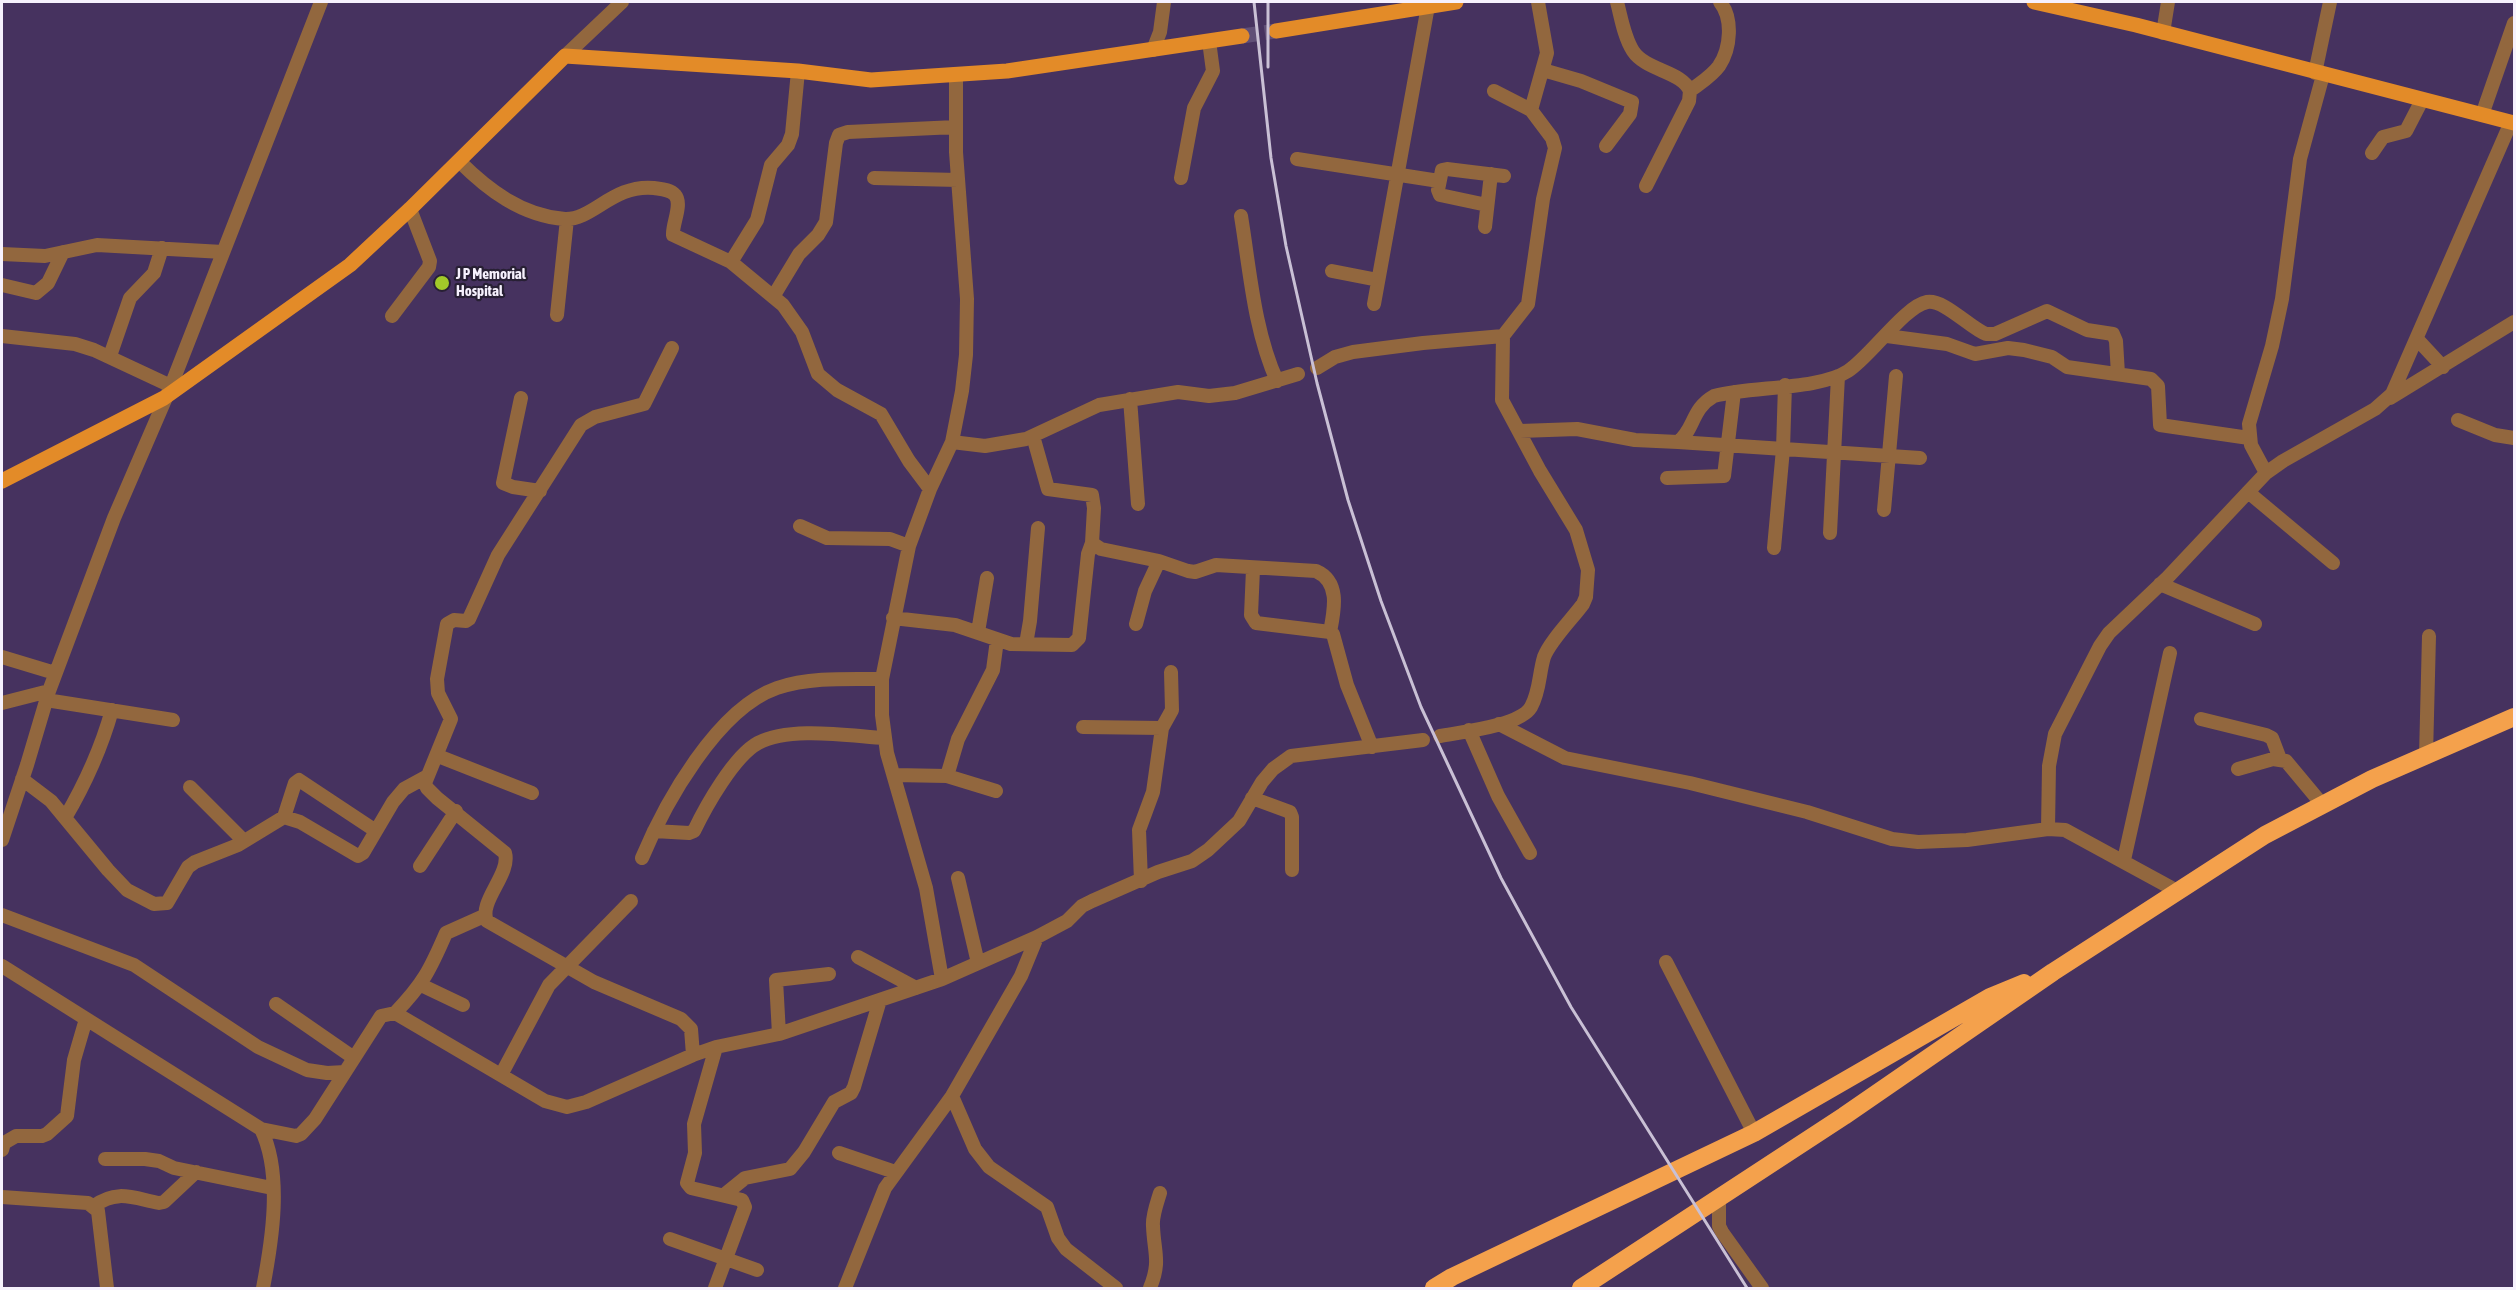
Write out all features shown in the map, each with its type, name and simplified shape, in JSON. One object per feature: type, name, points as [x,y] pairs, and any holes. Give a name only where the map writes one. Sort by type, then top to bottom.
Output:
[{"type":"highway","points":[[1581,1288],[1844,1116],[2053,972],[2265,835],[2321,803],[2514,717]]},
{"type":"highway","points":[[1434,1288],[1452,1277],[1754,1133],[1990,997],[2053,972]]},
{"type":"main road","points":[[1276,31],[1398,6],[1428,6],[1456,2]]},
{"type":"main road","points":[[2034,2],[2136,25],[2513,123]]},
{"type":"main road","points":[[2,481],[167,392],[350,265],[565,56],[798,71],[871,80],[1007,71],[1242,36]]},
{"type":"street","points":[[2,840],[47,696],[114,518],[167,392],[321,2]]},
{"type":"street","points":[[565,56],[622,2]]},
{"type":"street","points":[[1153,50],[1160,32],[1164,2]]},
{"type":"street","points":[[1531,110],[1547,53],[1538,2]]},
{"type":"street","points":[[1617,2],[1633,51],[1644,63],[1683,81],[1690,91],[1689,101],[1646,186]]},
{"type":"street","points":[[1690,91],[1712,74],[1723,59],[1729,18],[1720,2]]},
{"type":"street","points":[[2159,32],[2168,2]]},
{"type":"street","points":[[2266,473],[2248,438],[2252,411],[2272,346],[2283,298],[2302,147],[2319,74],[2330,2]]},
{"type":"street","points":[[1374,304],[1428,6]]},
{"type":"street","points":[[2482,115],[2514,23]]},
{"type":"street","points":[[1181,178],[1194,108],[1213,71],[1209,41]]},
{"type":"street","points":[[1543,70],[1606,90],[1632,102],[1630,114],[1606,146]]},
{"type":"street","points":[[731,262],[757,220],[771,165],[788,145],[792,134],[798,71]]},
{"type":"street","points":[[942,979],[926,888],[885,738],[882,679],[892,618],[909,546],[930,489],[952,442],[962,391],[968,317],[958,180],[956,75]]},
{"type":"street","points":[[1440,736],[1499,724],[1521,717],[1530,709],[1536,696],[1545,655],[1583,604],[1589,579],[1576,530],[1540,471],[1502,400],[1503,336],[1528,304],[1543,199],[1555,148],[1552,138],[1531,110],[1494,91]]},
{"type":"street","points":[[2372,153],[2383,137],[2406,130],[2422,100]]},
{"type":"street","points":[[2388,399],[2396,387],[2513,123]]},
{"type":"street","points":[[773,297],[799,254],[818,235],[826,222],[836,142],[839,135],[848,132],[956,127]]},
{"type":"street","points":[[1297,159],[1439,182]]},
{"type":"street","points":[[459,161],[498,196],[536,212],[567,219],[580,216],[629,189],[642,187],[665,189],[674,194],[678,201],[673,235],[731,262],[773,297],[796,321],[818,374],[837,390],[881,414],[909,461],[930,489]]},
{"type":"street","points":[[1485,227],[1487,205],[1498,175],[1445,169],[1441,172],[1439,193],[1442,196],[1487,205]]},
{"type":"street","points":[[874,178],[958,180]]},
{"type":"street","points":[[392,316],[429,267],[430,261],[410,209]]},
{"type":"street","points":[[1241,216],[1260,332],[1267,358],[1277,381]]},
{"type":"street","points":[[557,315],[567,219]]},
{"type":"street","points":[[2,254],[45,256],[97,245],[223,252]]},
{"type":"street","points":[[110,356],[130,298],[154,273],[162,248]]},
{"type":"street","points":[[2,285],[36,293],[48,283],[63,252]]},
{"type":"street","points":[[1332,271],[1378,280]]},
{"type":"street","points":[[1678,442],[1704,402],[1714,396],[1817,382],[1838,376],[1862,361],[1913,310],[1925,302],[1943,307],[1986,334],[1995,334],[2044,311],[2050,311],[2087,330],[2115,336],[2118,374]]},
{"type":"street","points":[[2048,829],[2049,766],[2055,734],[2109,633],[2160,584],[2266,473],[2283,460],[2375,409],[2514,322]]},
{"type":"street","points":[[1982,353],[1995,334]]},
{"type":"street","points":[[2,336],[75,344],[110,356],[167,392]]},
{"type":"street","points":[[1317,368],[1335,357],[1353,352],[1503,336]]},
{"type":"street","points":[[1887,336],[1947,344],[1971,353],[2015,349],[2052,357],[2067,368],[2118,374],[2156,382],[2159,391],[2160,426],[2248,438]]},
{"type":"street","points":[[2417,339],[2443,367]]},
{"type":"street","points":[[2,966],[261,1129],[288,1135],[301,1134],[315,1119],[381,1016],[395,1013],[421,985],[446,933],[484,916],[507,858],[495,842],[426,788],[426,777],[438,756],[451,719],[439,699],[437,679],[447,624],[454,620],[466,621],[492,566],[585,421],[641,405],[672,348]]},
{"type":"street","points":[[952,442],[985,447],[1033,436],[1088,409],[1130,399],[1178,392],[1209,396],[1235,393],[1298,374]]},
{"type":"street","points":[[1830,533],[1838,376]]},
{"type":"street","points":[[1884,510],[1896,376]]},
{"type":"street","points":[[1774,548],[1784,449],[1785,386]]},
{"type":"street","points":[[1667,478],[1724,476],[1734,392]]},
{"type":"street","points":[[520,398],[503,483],[513,487],[540,490]]},
{"type":"street","points":[[1130,399],[1137,504]]},
{"type":"street","points":[[2458,420],[2495,435],[2514,438]]},
{"type":"street","points":[[1520,431],[1577,429],[1635,440],[1920,458]]},
{"type":"street","points":[[892,618],[955,625],[997,640],[1026,644],[1067,646],[1077,643],[1088,554],[1092,543],[1094,508],[1092,495],[1048,489],[1033,436]]},
{"type":"street","points":[[2248,492],[2333,563]]},
{"type":"street","points":[[800,526],[827,538],[890,539],[909,546]]},
{"type":"street","points":[[1026,644],[1038,528]]},
{"type":"street","points":[[1092,543],[1101,549],[1159,561],[1195,572],[1216,565],[1316,572],[1324,575],[1336,600],[1330,632],[1335,640],[1347,685],[1372,747]]},
{"type":"street","points":[[1136,624],[1144,591],[1159,561]]},
{"type":"street","points":[[1253,569],[1251,615],[1256,623],[1330,632]]},
{"type":"street","points":[[978,632],[987,578]]},
{"type":"street","points":[[2160,584],[2255,624]]},
{"type":"street","points":[[2426,756],[2429,636]]},
{"type":"street","points":[[947,776],[958,739],[993,670],[997,640]]},
{"type":"street","points":[[2124,860],[2170,653]]},
{"type":"street","points":[[2,657],[56,673]]},
{"type":"street","points":[[1141,881],[1139,830],[1153,792],[1162,729],[1173,710],[1171,672]]},
{"type":"street","points":[[642,858],[654,831],[696,760],[718,731],[742,709],[761,696],[791,684],[826,679],[882,679]]},
{"type":"street","points":[[2,703],[47,696],[173,720]]},
{"type":"street","points":[[64,818],[85,784],[105,735],[112,710]]},
{"type":"street","points":[[2201,719],[2272,738],[2280,759],[2290,765],[2321,803]]},
{"type":"street","points":[[1499,724],[1565,758],[1690,783],[1807,812],[1892,839],[1918,842],[1967,840],[2048,829],[2073,833],[2177,891]]},
{"type":"street","points":[[1083,727],[1162,729]]},
{"type":"street","points":[[1469,730],[1498,796],[1530,853]]},
{"type":"street","points":[[654,831],[689,833],[694,831],[706,806],[726,776],[755,744],[767,739],[803,734],[885,738]]},
{"type":"street","points":[[395,1013],[545,1101],[567,1107],[586,1102],[716,1047],[779,1034],[942,979],[1037,937],[1071,917],[1092,901],[1158,872],[1192,861],[1208,850],[1239,821],[1262,782],[1273,769],[1291,756],[1300,753],[1424,740]]},
{"type":"street","points":[[438,756],[532,793]]},
{"type":"street","points":[[2238,769],[2280,759]]},
{"type":"street","points":[[894,775],[947,776],[996,791]]},
{"type":"street","points":[[284,817],[300,822],[358,856],[363,853],[404,789],[426,777]]},
{"type":"street","points":[[22,779],[51,801],[127,890],[154,904],[167,903],[182,875],[195,862],[244,841],[284,817],[295,783],[299,780],[376,831]]},
{"type":"street","points":[[190,788],[244,841]]},
{"type":"street","points":[[1252,798],[1290,812],[1292,817],[1292,870]]},
{"type":"street","points":[[420,866],[456,811]]},
{"type":"street","points":[[958,878],[978,963]]},
{"type":"street","points":[[501,1075],[549,985],[631,901]]},
{"type":"street","points":[[2,915],[134,965],[258,1047],[307,1070],[327,1073],[345,1072]]},
{"type":"street","points":[[484,916],[487,921],[565,968],[681,1018],[691,1029],[693,1055]]},
{"type":"street","points":[[845,1288],[885,1188],[952,1096],[1021,976],[1037,937]]},
{"type":"street","points":[[858,957],[916,988]]},
{"type":"street","points":[[1666,962],[1754,1133]]},
{"type":"street","points":[[779,1034],[776,980],[829,974]]},
{"type":"street","points":[[421,985],[463,1005]]},
{"type":"street","points":[[724,1195],[745,1178],[790,1169],[804,1152],[834,1102],[851,1093],[854,1087],[880,1000]]},
{"type":"street","points":[[276,1004],[354,1058]]},
{"type":"street","points":[[2,1150],[4,1143],[15,1136],[47,1134],[67,1116],[74,1060],[86,1019]]},
{"type":"street","points":[[715,1288],[745,1207],[742,1200],[691,1188],[687,1182],[695,1154],[694,1124],[716,1047]]},
{"type":"street","points":[[952,1096],[975,1149],[989,1167],[1047,1207],[1058,1238],[1066,1249],[1116,1288]]},
{"type":"street","points":[[261,1129],[267,1142],[272,1164],[270,1249],[263,1288]]},
{"type":"street","points":[[839,1153],[895,1172]]},
{"type":"street","points":[[105,1159],[159,1161],[174,1168],[272,1188]]},
{"type":"street","points":[[94,1206],[103,1199],[116,1194],[159,1203],[164,1202],[196,1172]]},
{"type":"street","points":[[1150,1288],[1157,1271],[1157,1252],[1152,1224],[1160,1192]]},
{"type":"street","points":[[2,1197],[88,1203],[94,1206],[98,1211],[107,1288]]},
{"type":"street","points":[[1719,1198],[1719,1226],[1762,1288]]},
{"type":"street","points":[[670,1239],[757,1270]]},
{"type":"tunnel","points":[[1242,36],[1276,31]]},
{"type":"railway","points":[[1254,2],[1271,158],[1286,246],[1317,383],[1348,500],[1381,601],[1421,707],[1501,878],[1571,1007],[1747,1288]]},
{"type":"railway","points":[[1268,2],[1268,67]]},
{"type":"place","name":"J P Memorial Hospital","points":[[442,283]]}]
